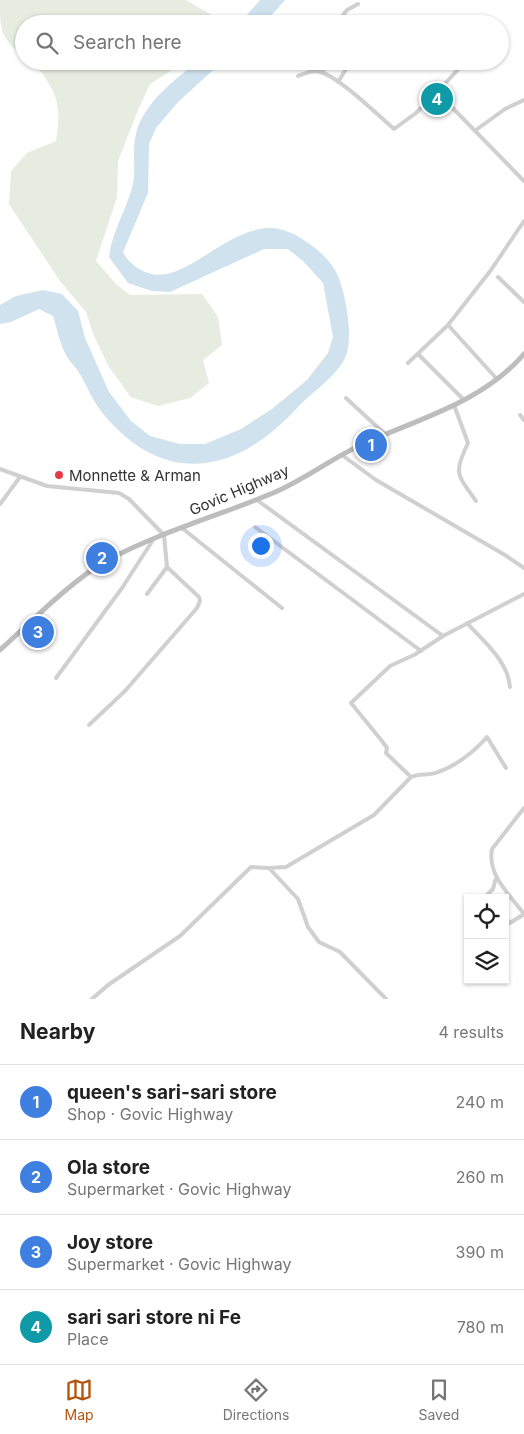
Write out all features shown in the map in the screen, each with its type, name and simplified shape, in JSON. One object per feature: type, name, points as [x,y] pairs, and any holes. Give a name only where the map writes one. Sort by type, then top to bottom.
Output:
[{"type":"main road","name":"Govic Highway","points":[[0,650],[90,571],[108,560],[164,535],[274,492],[342,456],[454,405],[496,378],[524,354]]},
{"type":"street","points":[[344,15],[358,4]]},
{"type":"street","points":[[338,82],[345,70]]},
{"type":"street","points":[[298,76],[311,71],[322,72],[338,82],[394,130],[416,113],[458,70]]},
{"type":"street","points":[[437,92],[524,181]]},
{"type":"street","points":[[476,130],[505,109],[524,100]]},
{"type":"street","points":[[408,363],[448,325],[491,270],[524,221]]},
{"type":"street","points":[[498,277],[524,302]]},
{"type":"street","points":[[448,325],[496,378]]},
{"type":"street","points":[[418,354],[464,400]]},
{"type":"street","points":[[346,398],[386,435]]},
{"type":"street","points":[[454,405],[468,443],[458,464],[458,471],[476,502]]},
{"type":"street","points":[[520,415],[524,420]]},
{"type":"street","points":[[342,456],[376,480],[497,550],[524,568]]},
{"type":"street","points":[[0,470],[47,486],[119,494],[129,499],[164,535],[167,567],[199,597],[198,608],[125,691],[89,726]]},
{"type":"street","points":[[0,504],[20,477]]},
{"type":"street","points":[[256,499],[442,636]]},
{"type":"street","points":[[255,527],[421,651]]},
{"type":"street","points":[[182,528],[282,608]]},
{"type":"street","points":[[56,678],[122,588],[153,540]]},
{"type":"street","points":[[147,594],[167,567]]},
{"type":"street","points":[[411,777],[386,753],[386,748],[382,741],[351,703],[390,666],[421,651],[442,636],[524,594]]},
{"type":"street","points":[[467,623],[504,664],[509,674],[510,687]]},
{"type":"street","points":[[92,999],[118,978],[146,961],[180,936],[252,867],[286,867],[374,815],[411,777],[419,774],[438,773],[479,747],[487,737],[506,768]]},
{"type":"street","points":[[509,922],[524,914],[496,878],[491,857],[492,849],[524,808]]},
{"type":"street","points":[[269,868],[298,899],[308,927],[319,942],[340,952],[386,999]]},
{"type":"street","points":[[488,894],[493,889],[496,878]]},
{"type":"shaded area","points":[[0,0],[186,0],[212,15],[15,15],[15,49],[3,32],[0,19]]},
{"type":"shaded area","points":[[40,70],[172,70],[150,84],[138,110],[118,161],[117,197],[96,261],[116,284],[130,295],[202,294],[218,317],[222,345],[203,360],[209,383],[190,398],[158,406],[131,397],[109,367],[94,336],[86,312],[60,281],[9,204],[11,171],[27,153],[56,141],[58,107],[48,81]]},
{"type":"water","points":[[260,0],[285,0],[272,15],[247,15]]},
{"type":"water","points":[[187,70],[213,70],[179,101],[156,128],[149,144],[148,193],[123,252],[126,257],[136,267],[147,273],[167,274],[191,264],[243,234],[270,228],[284,230],[310,244],[332,266],[338,276],[344,294],[349,329],[348,350],[336,372],[275,429],[252,446],[227,458],[203,463],[178,462],[153,455],[129,439],[105,416],[94,401],[78,371],[66,356],[53,316],[39,309],[11,322],[0,324],[0,305],[16,296],[43,290],[62,294],[78,311],[85,338],[109,392],[131,421],[150,436],[180,444],[205,444],[241,429],[272,409],[307,380],[328,353],[333,337],[323,283],[304,262],[288,249],[264,249],[170,292],[152,291],[128,283],[109,257],[113,238],[133,184],[135,140],[140,123],[145,112],[153,102]]},
{"type":"place","name":"sari sari store ni Fe","points":[[437,99]]},
{"type":"place","name":"queen's sari-sari store","points":[[371,445]]},
{"type":"place","name":"Monnette & Arman","points":[[59,475]]},
{"type":"place","name":"Ola store","points":[[102,558]]},
{"type":"place","name":"Joy store","points":[[38,632]]}]
